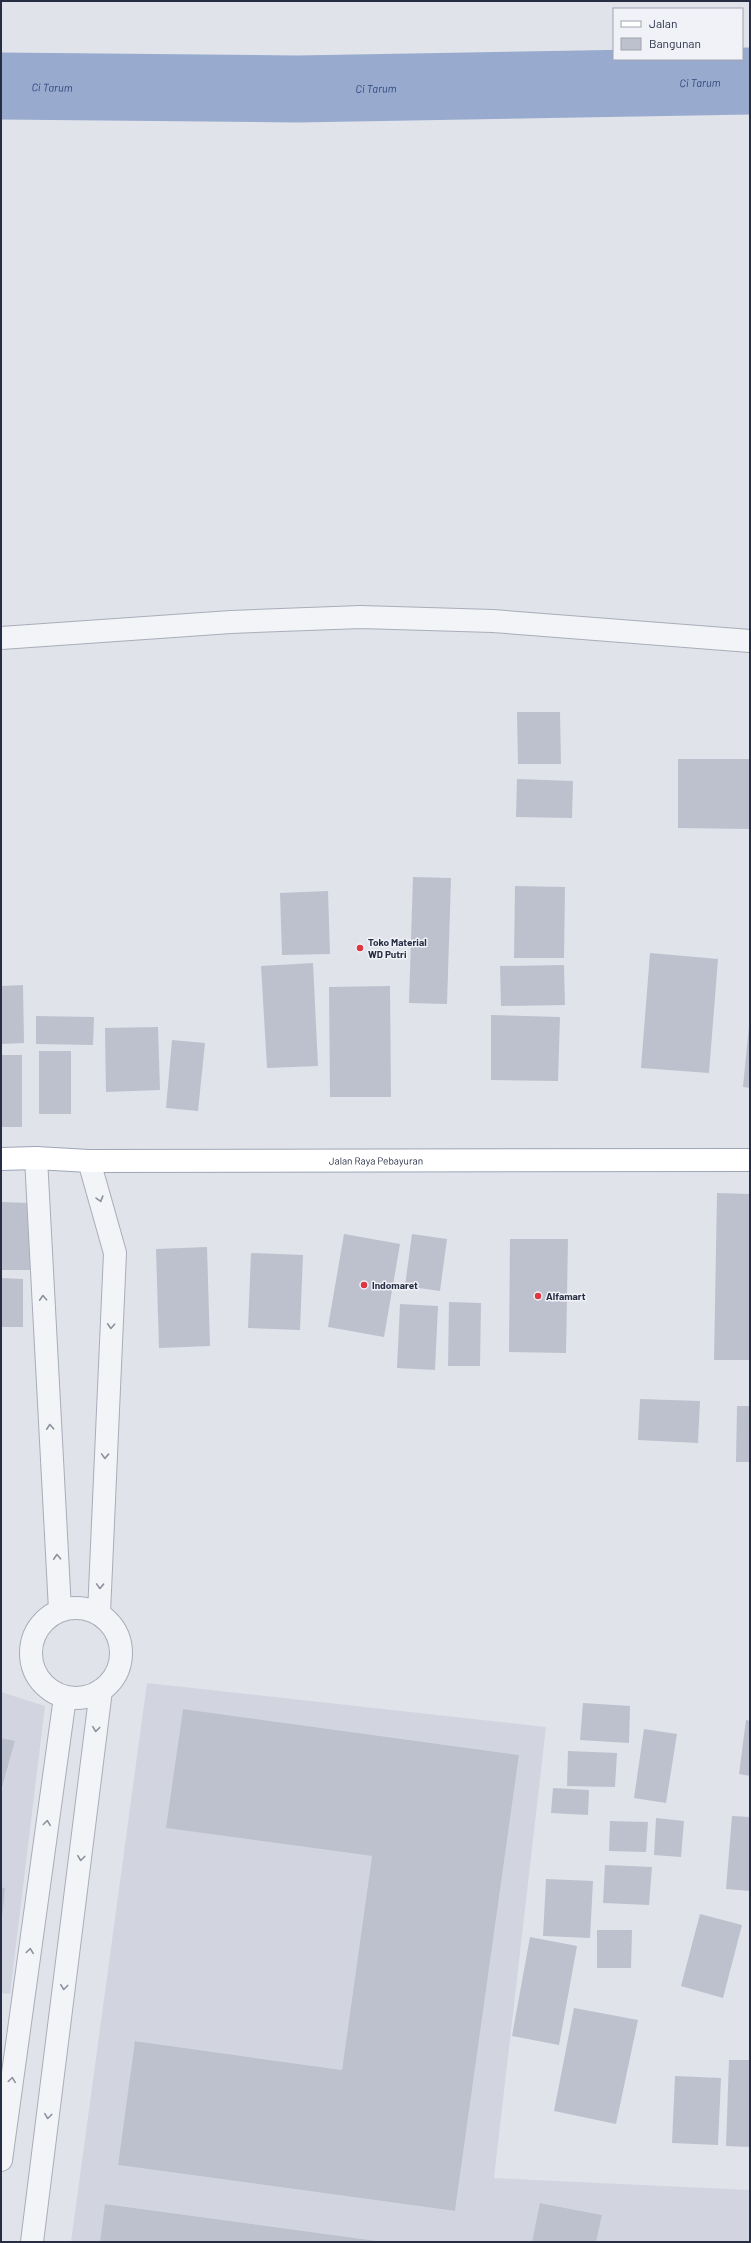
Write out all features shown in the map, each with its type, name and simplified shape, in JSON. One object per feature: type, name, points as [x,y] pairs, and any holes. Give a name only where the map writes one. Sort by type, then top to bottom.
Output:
[{"type":"main road","name":"Jalan Raya Pebayuran","points":[[1,1159],[36,1158],[90,1161],[750,1160]]},
{"type":"street","points":[[1,638],[231,622],[361,616],[493,621],[750,641]]},
{"type":"street","points":[[36,1158],[60,1610]]},
{"type":"street","points":[[90,1161],[115,1253],[99,1613]]},
{"type":"street","points":[[80,1607],[99,1613],[111,1623],[118,1636],[122,1651],[120,1666],[112,1680],[101,1690],[90,1696],[78,1698],[65,1697],[45,1686],[37,1677],[30,1655],[31,1644],[35,1633],[50,1616],[60,1610],[80,1607]]},
{"type":"street","points":[[32,2242],[101,1690]]},
{"type":"street","points":[[1,2160],[65,1697]]},
{"type":"shaded area","points":[[147,1683],[546,1727],[494,2178],[750,2190],[750,2242],[596,2242],[602,2215],[541,2203],[532,2242],[384,2242],[106,2204],[100,2242],[71,2242]],"holes":[[[183,1709],[519,1755],[455,2211],[118,2165],[136,2041],[342,2070],[372,1856],[167,1828]]]},
{"type":"shaded area","points":[[1,1692],[45,1706],[10,1994],[1,1993],[1,1932],[5,1888],[1,1887],[1,1794],[15,1742],[1,1738]]},
{"type":"building","points":[[517,712],[560,712],[561,764],[518,764]]},
{"type":"building","points":[[678,759],[750,759],[750,829],[678,828]]},
{"type":"building","points":[[517,779],[573,781],[572,818],[516,817]]},
{"type":"building","points":[[413,877],[451,878],[447,1004],[409,1003]]},
{"type":"building","points":[[515,886],[565,887],[564,958],[514,958]]},
{"type":"building","points":[[328,891],[330,954],[282,955],[280,893]]},
{"type":"building","points":[[650,953],[718,959],[709,1073],[641,1068]]},
{"type":"building","points":[[313,963],[318,1066],[267,1068],[261,966]]},
{"type":"building","points":[[564,965],[565,1005],[501,1006],[500,966]]},
{"type":"building","points":[[23,985],[24,1043],[1,1044],[1,986]]},
{"type":"building","points":[[390,986],[391,1097],[330,1097],[329,987]]},
{"type":"building","points":[[491,1015],[560,1017],[558,1081],[491,1080]]},
{"type":"building","points":[[36,1016],[94,1017],[93,1045],[36,1044]]},
{"type":"building","points":[[750,1026],[750,1088],[743,1087]]},
{"type":"building","points":[[158,1027],[160,1090],[106,1092],[105,1028]]},
{"type":"building","points":[[172,1040],[205,1043],[198,1111],[166,1108]]},
{"type":"building","points":[[39,1051],[71,1051],[71,1114],[39,1114]]},
{"type":"building","points":[[1,1055],[22,1055],[22,1127],[1,1127]]},
{"type":"building","points":[[717,1193],[750,1194],[750,1360],[714,1360]]},
{"type":"building","points":[[1,1202],[31,1203],[30,1270],[1,1270]]},
{"type":"building","name":"Indomaret","points":[[344,1234],[400,1244],[384,1337],[328,1327]]},
{"type":"building","points":[[412,1234],[447,1239],[440,1291],[405,1286]]},
{"type":"building","name":"Alfamart","points":[[510,1239],[568,1239],[566,1353],[509,1352]]},
{"type":"building","points":[[207,1247],[210,1346],[159,1348],[156,1249]]},
{"type":"building","points":[[251,1253],[303,1255],[300,1330],[248,1328]]},
{"type":"building","points":[[1,1278],[23,1279],[23,1327],[1,1327]]},
{"type":"building","points":[[449,1302],[481,1303],[480,1366],[448,1366]]},
{"type":"building","points":[[400,1304],[438,1306],[435,1370],[397,1368]]},
{"type":"building","points":[[640,1399],[700,1401],[698,1443],[638,1440]]},
{"type":"building","points":[[737,1406],[750,1406],[750,1462],[736,1462]]},
{"type":"building","points":[[583,1703],[630,1706],[629,1743],[580,1740]]},
{"type":"building","points":[[183,1709],[519,1755],[455,2211],[118,2165],[135,2041],[342,2070],[372,1856],[166,1828]]},
{"type":"building","points":[[746,1720],[750,1721],[750,1776],[739,1774]]},
{"type":"building","points":[[644,1729],[677,1734],[666,1803],[634,1798]]},
{"type":"building","points":[[1,1738],[15,1741],[1,1792]]},
{"type":"building","points":[[568,1751],[617,1753],[615,1787],[567,1786]]},
{"type":"building","points":[[553,1788],[589,1790],[588,1815],[551,1813]]},
{"type":"building","points":[[732,1816],[750,1817],[750,1891],[726,1889]]},
{"type":"building","points":[[656,1818],[684,1821],[681,1857],[654,1855]]},
{"type":"building","points":[[610,1821],[648,1822],[646,1852],[609,1851]]},
{"type":"building","points":[[605,1865],[652,1867],[649,1905],[603,1903]]},
{"type":"building","points":[[546,1879],[593,1881],[590,1938],[543,1936]]},
{"type":"building","points":[[1,1887],[5,1888],[2,1920],[1,1920]]},
{"type":"building","points":[[700,1914],[742,1925],[723,1998],[681,1986]]},
{"type":"building","points":[[597,1930],[632,1930],[631,1968],[597,1968]]},
{"type":"building","points":[[530,1937],[577,1946],[559,2045],[512,2036]]},
{"type":"building","points":[[574,2008],[638,2020],[616,2124],[554,2111]]},
{"type":"building","points":[[729,2060],[750,2060],[750,2147],[726,2146]]},
{"type":"building","points":[[675,2076],[721,2078],[718,2145],[672,2143]]},
{"type":"building","points":[[540,2203],[602,2215],[596,2242],[532,2242]]},
{"type":"building","points":[[105,2204],[377,2241],[377,2242],[100,2242]]},
{"type":"waterway","name":"Ci Tarum","points":[[1,86],[297,89],[750,81]]},
{"type":"place","name":"Toko Material WD Putri","points":[[360,948]]},
{"type":"place","name":"Indomaret","points":[[364,1285]]},
{"type":"place","name":"Alfamart","points":[[538,1296]]}]
